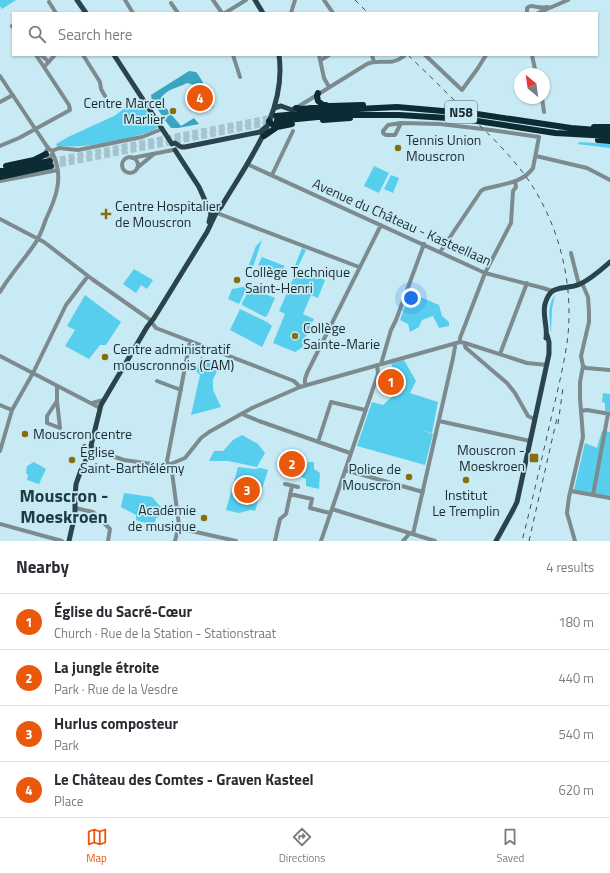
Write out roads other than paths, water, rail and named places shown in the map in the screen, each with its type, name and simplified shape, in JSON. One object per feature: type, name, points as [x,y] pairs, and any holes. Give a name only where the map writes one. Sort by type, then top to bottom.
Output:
[{"type":"highway","points":[[318,93],[317,96],[320,103],[330,106]]},
{"type":"highway","points":[[296,108],[353,105],[397,108]]},
{"type":"highway","name":"N58","points":[[277,122],[338,110],[397,108],[477,114],[571,128],[610,132]]},
{"type":"highway","name":"N58","points":[[277,122],[309,121],[372,116],[379,114],[464,119],[555,133],[586,136],[610,136]]},
{"type":"highway","points":[[269,123],[273,126],[277,122]]},
{"type":"highway","points":[[264,136],[277,122]]},
{"type":"highway","name":"N58","points":[[571,128],[588,126],[610,127]]},
{"type":"highway","name":"N58","points":[[555,133],[572,137],[610,141]]},
{"type":"highway","points":[[0,167],[50,155]]},
{"type":"highway","points":[[0,171],[50,155]]},
{"type":"highway","points":[[0,177],[50,155]]},
{"type":"main road","points":[[77,0],[85,12]]},
{"type":"main road","points":[[255,0],[262,12]]},
{"type":"main road","points":[[115,56],[182,159],[214,213]]},
{"type":"main road","points":[[69,541],[75,511],[75,494],[77,483],[81,470],[89,454],[102,404],[204,235],[214,213],[221,207],[264,136],[276,101],[281,56]]},
{"type":"main road","points":[[276,101],[296,108]]},
{"type":"main road","points":[[274,108],[281,106],[292,110],[296,108]]},
{"type":"main road","points":[[174,147],[185,147],[262,131],[269,123]]},
{"type":"main road","points":[[253,133],[258,137],[257,146]]},
{"type":"main road","points":[[182,159],[181,152],[185,147]]},
{"type":"main road","points":[[496,541],[513,510],[517,499],[530,441],[550,345],[546,335],[544,307],[548,297],[552,291],[557,288],[580,284],[593,276],[610,262]]},
{"type":"street","points":[[125,0],[132,12]]},
{"type":"street","points":[[212,0],[221,12]]},
{"type":"street","points":[[227,12],[246,0]]},
{"type":"street","points":[[291,12],[295,0]]},
{"type":"street","points":[[324,0],[332,12]]},
{"type":"street","points":[[531,0],[536,6],[538,12]]},
{"type":"street","points":[[527,12],[531,0]]},
{"type":"street","points":[[540,12],[568,0]]},
{"type":"street","points":[[49,2],[55,12]]},
{"type":"street","points":[[171,3],[177,12]]},
{"type":"street","points":[[529,7],[550,7]]},
{"type":"street","points":[[0,146],[19,138],[70,110],[37,56]]},
{"type":"street","points":[[42,56],[49,62]]},
{"type":"street","points":[[44,67],[54,56]]},
{"type":"street","points":[[84,56],[100,82],[101,88],[106,96]]},
{"type":"street","points":[[233,56],[240,77]]},
{"type":"street","points":[[319,56],[324,78],[329,87]]},
{"type":"street","points":[[321,60],[328,56]]},
{"type":"street","points":[[372,56],[374,62]]},
{"type":"street","points":[[296,108],[366,64],[374,62],[398,61],[404,56]]},
{"type":"street","points":[[427,56],[462,90],[485,56]]},
{"type":"street","points":[[532,56],[535,68]]},
{"type":"street","points":[[0,76],[36,128],[58,170],[56,195],[37,240],[0,292]]},
{"type":"street","points":[[0,102],[13,95]]},
{"type":"street","points":[[543,104],[544,112]]},
{"type":"street","points":[[401,123],[440,124],[538,136],[536,156],[532,170],[515,181],[484,189],[479,193],[440,252]]},
{"type":"street","points":[[50,155],[59,148],[78,150],[145,136],[162,129]]},
{"type":"street","points":[[272,175],[293,131]]},
{"type":"street","points":[[148,156],[134,172],[126,172],[123,169],[122,164],[127,158],[148,156],[174,147]]},
{"type":"street","points":[[536,156],[587,168],[610,180]]},
{"type":"street","points":[[132,158],[137,161],[137,168]]},
{"type":"street","name":"Avenue du Château - Kasteellaan","points":[[247,164],[485,273],[552,291]]},
{"type":"street","points":[[0,181],[58,170]]},
{"type":"street","points":[[460,342],[460,338],[485,273],[511,223],[513,191],[516,187],[515,181]]},
{"type":"street","points":[[507,183],[513,191]]},
{"type":"street","points":[[214,213],[359,267]]},
{"type":"street","points":[[0,219],[37,240],[44,242],[88,276],[135,309],[156,328],[294,380],[300,386]]},
{"type":"street","points":[[305,385],[307,373],[381,225]]},
{"type":"street","points":[[382,364],[391,330],[424,244]]},
{"type":"street","points":[[571,254],[580,284],[588,297],[590,312],[582,354],[583,366],[580,386],[583,437],[567,515],[575,541]]},
{"type":"street","points":[[0,451],[12,410],[33,373],[66,305],[88,276]]},
{"type":"street","points":[[500,354],[527,284]]},
{"type":"street","points":[[172,472],[167,462],[190,341]]},
{"type":"street","points":[[175,541],[179,521],[172,472],[173,466],[187,457],[205,434],[300,386],[460,342],[529,364],[545,365]]},
{"type":"street","points":[[465,343],[466,348],[510,386],[528,416],[534,419]]},
{"type":"street","points":[[403,541],[412,533],[423,492],[453,358],[455,347],[454,344]]},
{"type":"street","points":[[0,356],[57,387],[92,403],[102,404]]},
{"type":"street","points":[[321,541],[378,374],[376,365]]},
{"type":"street","points":[[583,366],[586,368],[610,370]]},
{"type":"street","points":[[158,381],[181,390]]},
{"type":"street","points":[[57,387],[60,428],[47,423],[47,416],[57,401]]},
{"type":"street","points":[[318,442],[331,402],[365,410]]},
{"type":"street","points":[[92,403],[102,404]]},
{"type":"street","points":[[0,405],[12,410]]},
{"type":"street","points":[[581,410],[609,414],[593,495]]},
{"type":"street","points":[[242,414],[350,453]]},
{"type":"street","points":[[439,421],[530,441]]},
{"type":"street","points":[[91,446],[116,458],[124,460],[163,466],[179,462]]},
{"type":"street","points":[[169,454],[174,463]]},
{"type":"street","points":[[345,470],[423,492]]},
{"type":"street","points":[[285,484],[298,487]]},
{"type":"street","points":[[275,541],[280,519],[286,514],[292,486]]},
{"type":"street","points":[[571,492],[610,498]]},
{"type":"street","points":[[290,494],[312,499],[310,508],[331,511],[412,533],[435,541]]},
{"type":"street","points":[[75,511],[93,512],[97,515],[110,529],[108,541]]},
{"type":"street","points":[[0,524],[62,541]]},
{"type":"street","points":[[178,528],[236,541]]},
{"type":"tunnel","points":[[51,161],[275,117]]},
{"type":"tunnel","points":[[51,166],[273,122]]},
{"type":"railway","points":[[355,0],[367,12]]},
{"type":"railway","points":[[409,56],[493,139],[524,174],[547,212],[562,254],[569,299],[567,343],[564,363],[522,541]]},
{"type":"railway","points":[[558,424],[563,388]]},
{"type":"railway","points":[[529,541],[557,418]]},
{"type":"place","name":"Le Château des Comtes - Graven Kasteel","points":[[200,98]]},
{"type":"place","name":"Centre Marcel Marlier","points":[[173,111]]},
{"type":"place","name":"Tennis Union Mouscron","points":[[398,148]]},
{"type":"place","name":"Centre Hospitalier de Mouscron","points":[[106,214]]},
{"type":"place","name":"Collège Technique Saint-Henri","points":[[237,280]]},
{"type":"place","name":"Collège Sainte-Marie","points":[[295,336]]},
{"type":"place","name":"Centre administratif mouscronnois (CAM)","points":[[105,357]]},
{"type":"place","name":"Église du Sacré-Cœur","points":[[391,382]]},
{"type":"place","name":"Mouscron centre","points":[[25,434]]},
{"type":"place","name":"Mouscron - Moeskroen","points":[[534,458]]},
{"type":"place","name":"Église Saint-Barthélémy","points":[[72,460]]},
{"type":"place","name":"La jungle étroite","points":[[292,464]]},
{"type":"place","name":"Police de Mouscron","points":[[409,477]]},
{"type":"place","name":"Institut Le Tremplin","points":[[466,480]]},
{"type":"place","name":"Hurlus composteur","points":[[247,490]]},
{"type":"place","name":"Académie de musique","points":[[204,518]]},
{"type":"district","name":"Mouscron - Moeskroen","points":[[64,506]]}]
